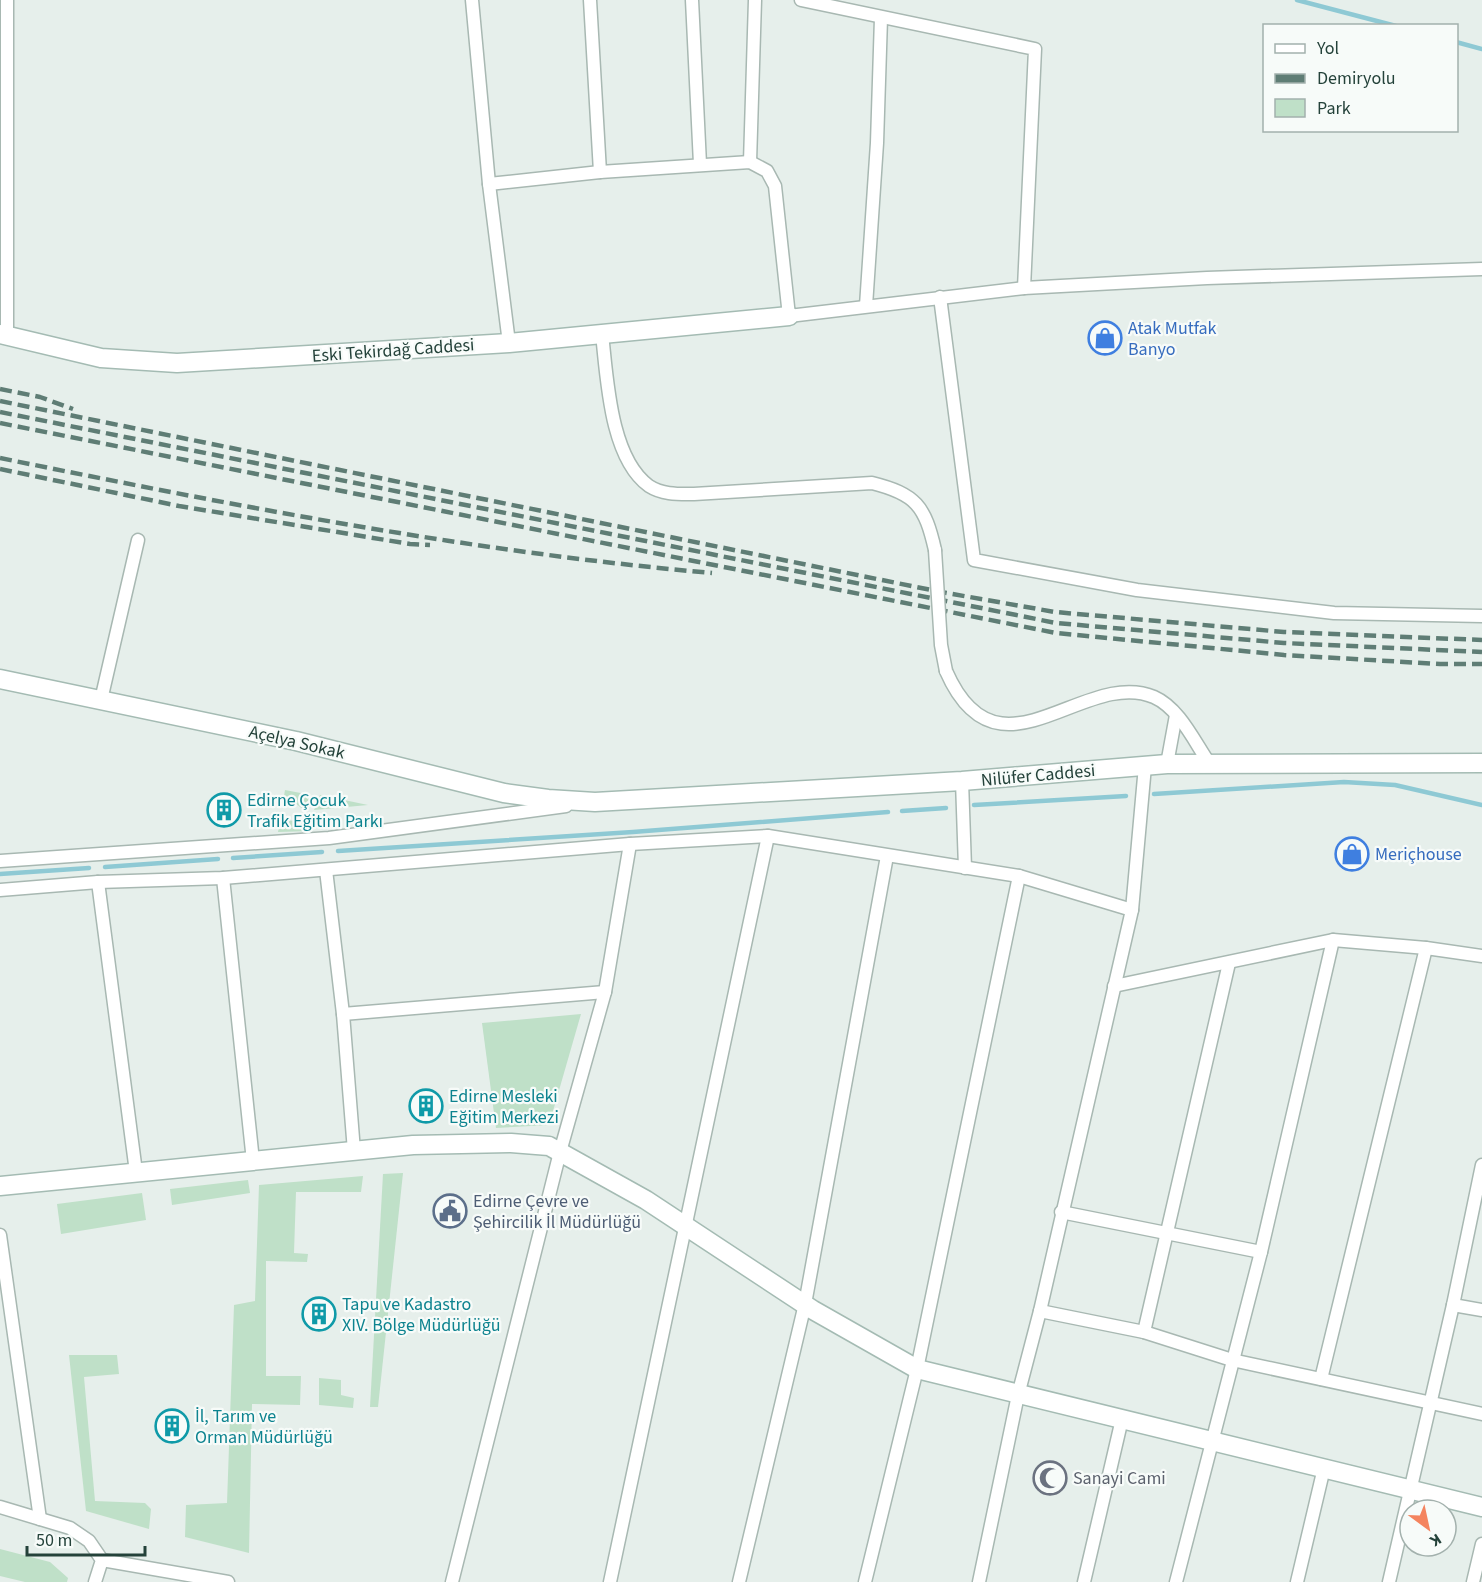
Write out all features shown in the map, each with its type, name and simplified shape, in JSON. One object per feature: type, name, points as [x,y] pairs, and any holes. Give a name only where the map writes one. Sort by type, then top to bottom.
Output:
[{"type":"street","points":[[3,334],[3,90],[7,0]]},
{"type":"street","points":[[472,0],[489,184],[509,343]]},
{"type":"street","points":[[590,0],[600,172]]},
{"type":"street","points":[[692,0],[700,165]]},
{"type":"street","points":[[750,162],[755,0]]},
{"type":"street","points":[[801,0],[1035,50],[1024,288]]},
{"type":"street","points":[[867,306],[877,143],[881,18]]},
{"type":"street","points":[[489,184],[600,172],[750,162],[767,171],[775,186],[789,316],[1024,288],[1208,278],[1482,269]]},
{"type":"street","points":[[940,297],[974,560],[1137,590],[1334,614],[1482,616]]},
{"type":"street","name":"Eski Tekirdağ Caddesi","points":[[3,334],[101,358],[177,363],[509,343],[789,316]]},
{"type":"street","points":[[602,334],[612,415],[621,446],[635,472],[650,486],[670,494],[872,483],[897,489],[918,505],[929,524],[935,550],[940,645],[946,671],[954,691],[965,705],[979,716],[997,722],[1018,723],[1041,719],[1101,697],[1120,693],[1138,693],[1154,697],[1168,705],[1209,763]]},
{"type":"street","points":[[101,700],[138,540]]},
{"type":"street","name":"Açelya Sokak","points":[[0,679],[296,741],[504,793],[595,802]]},
{"type":"street","points":[[1167,764],[1176,715]]},
{"type":"street","name":"Nilüfer Caddesi","points":[[595,802],[962,781],[1167,764],[1482,763]]},
{"type":"street","points":[[979,1582],[1018,1395],[1040,1311],[1132,910],[1145,766]]},
{"type":"street","points":[[962,781],[965,868]]},
{"type":"street","points":[[0,861],[329,838],[595,802]]},
{"type":"street","points":[[0,890],[98,882],[223,878],[630,844],[768,836],[1019,876],[1132,910]]},
{"type":"street","points":[[610,1582],[768,836]]},
{"type":"street","points":[[452,1582],[560,1152],[604,992],[630,844]]},
{"type":"street","points":[[739,1582],[805,1304],[887,856]]},
{"type":"street","points":[[326,870],[343,1014],[354,1151]]},
{"type":"street","points":[[866,1582],[917,1369],[1019,876]]},
{"type":"street","points":[[223,878],[253,1161]]},
{"type":"street","points":[[98,882],[136,1172]]},
{"type":"street","points":[[1114,986],[1333,940],[1426,948],[1482,956]]},
{"type":"street","points":[[1176,1582],[1260,1252],[1333,940]]},
{"type":"street","points":[[1321,1379],[1426,948]]},
{"type":"street","points":[[1144,1332],[1229,963]]},
{"type":"street","points":[[343,1014],[604,992]]},
{"type":"street","points":[[0,1186],[413,1145],[511,1143],[549,1146],[646,1200],[805,1304],[917,1369],[1482,1507]]},
{"type":"street","points":[[1389,1582],[1479,1194],[1482,1165]]},
{"type":"street","points":[[1061,1212],[1260,1252]]},
{"type":"street","points":[[0,1235],[40,1519]]},
{"type":"street","points":[[1454,1305],[1482,1310]]},
{"type":"street","points":[[1040,1311],[1144,1332],[1232,1360],[1482,1414]]},
{"type":"street","points":[[1084,1582],[1122,1419]]},
{"type":"street","points":[[1297,1582],[1324,1468]]},
{"type":"street","points":[[0,1508],[70,1528],[89,1541],[102,1560],[228,1582]]},
{"type":"street","points":[[1473,1582],[1482,1544]]},
{"type":"street","points":[[95,1582],[102,1560]]},
{"type":"green space","points":[[285,790],[311,795],[304,810],[295,803],[283,802]]},
{"type":"green space","points":[[320,795],[368,805],[314,810]]},
{"type":"green space","points":[[312,820],[312,831],[278,832],[280,821]]},
{"type":"green space","points":[[581,1014],[549,1125],[496,1128],[482,1023]]},
{"type":"green space","points":[[403,1173],[378,1407],[370,1407],[383,1174]]},
{"type":"green space","points":[[363,1176],[361,1192],[296,1192],[294,1253],[308,1254],[307,1262],[266,1261],[266,1376],[301,1376],[300,1405],[252,1404],[249,1553],[185,1537],[186,1505],[227,1503],[234,1305],[255,1301],[259,1185]]},
{"type":"green space","points":[[248,1180],[250,1193],[172,1205],[170,1189]]},
{"type":"green space","points":[[142,1193],[146,1220],[61,1234],[57,1204]]},
{"type":"green space","points":[[69,1355],[117,1355],[119,1374],[84,1377],[95,1501],[145,1503],[151,1509],[149,1529],[86,1511]]},
{"type":"green space","points":[[319,1378],[341,1380],[341,1395],[354,1398],[353,1408],[319,1405]]},
{"type":"green space","points":[[0,1549],[50,1562],[68,1578],[67,1582],[25,1582],[0,1576]]},
{"type":"waterway","points":[[1297,0],[1388,24]]},
{"type":"waterway","points":[[1458,43],[1482,49]]},
{"type":"waterway","points":[[1154,794],[1344,782],[1395,785],[1482,805]]},
{"type":"waterway","points":[[974,805],[1126,796]]},
{"type":"waterway","points":[[902,811],[946,808]]},
{"type":"waterway","points":[[338,851],[633,832],[888,812]]},
{"type":"waterway","points":[[233,858],[322,852]]},
{"type":"waterway","points":[[105,867],[218,859]]},
{"type":"waterway","points":[[0,874],[89,868]]},
{"type":"railway","points":[[0,389],[40,397],[73,409]]},
{"type":"railway","points":[[0,401],[941,592],[1055,612],[1284,632],[1482,640]]},
{"type":"railway","points":[[0,412],[1056,623],[1284,643],[1482,652]]},
{"type":"railway","points":[[0,423],[1056,633],[1284,655],[1440,664],[1482,664]]},
{"type":"railway","points":[[0,458],[354,526],[533,553],[712,573]]},
{"type":"railway","points":[[0,469],[179,506],[410,544],[430,545]]},
{"type":"place","name":"Atak Mutfak Banyo","points":[[1105,338]]},
{"type":"place","name":"Edirne Çocuk Trafik Eğitim Parkı","points":[[224,810]]},
{"type":"place","name":"Meriçhouse","points":[[1352,854]]},
{"type":"place","name":"Edirne Mesleki Eğitim Merkezi","points":[[426,1106]]},
{"type":"place","name":"Edirne Çevre ve Şehircilik İl Müdürlüğü","points":[[450,1211]]},
{"type":"place","name":"Tapu ve Kadastro XIV. Bölge Müdürlüğü","points":[[319,1314]]},
{"type":"place","name":"İl, Tarım ve Orman Müdürlüğü","points":[[172,1426]]},
{"type":"place","name":"Sanayi Cami","points":[[1050,1478]]}]
